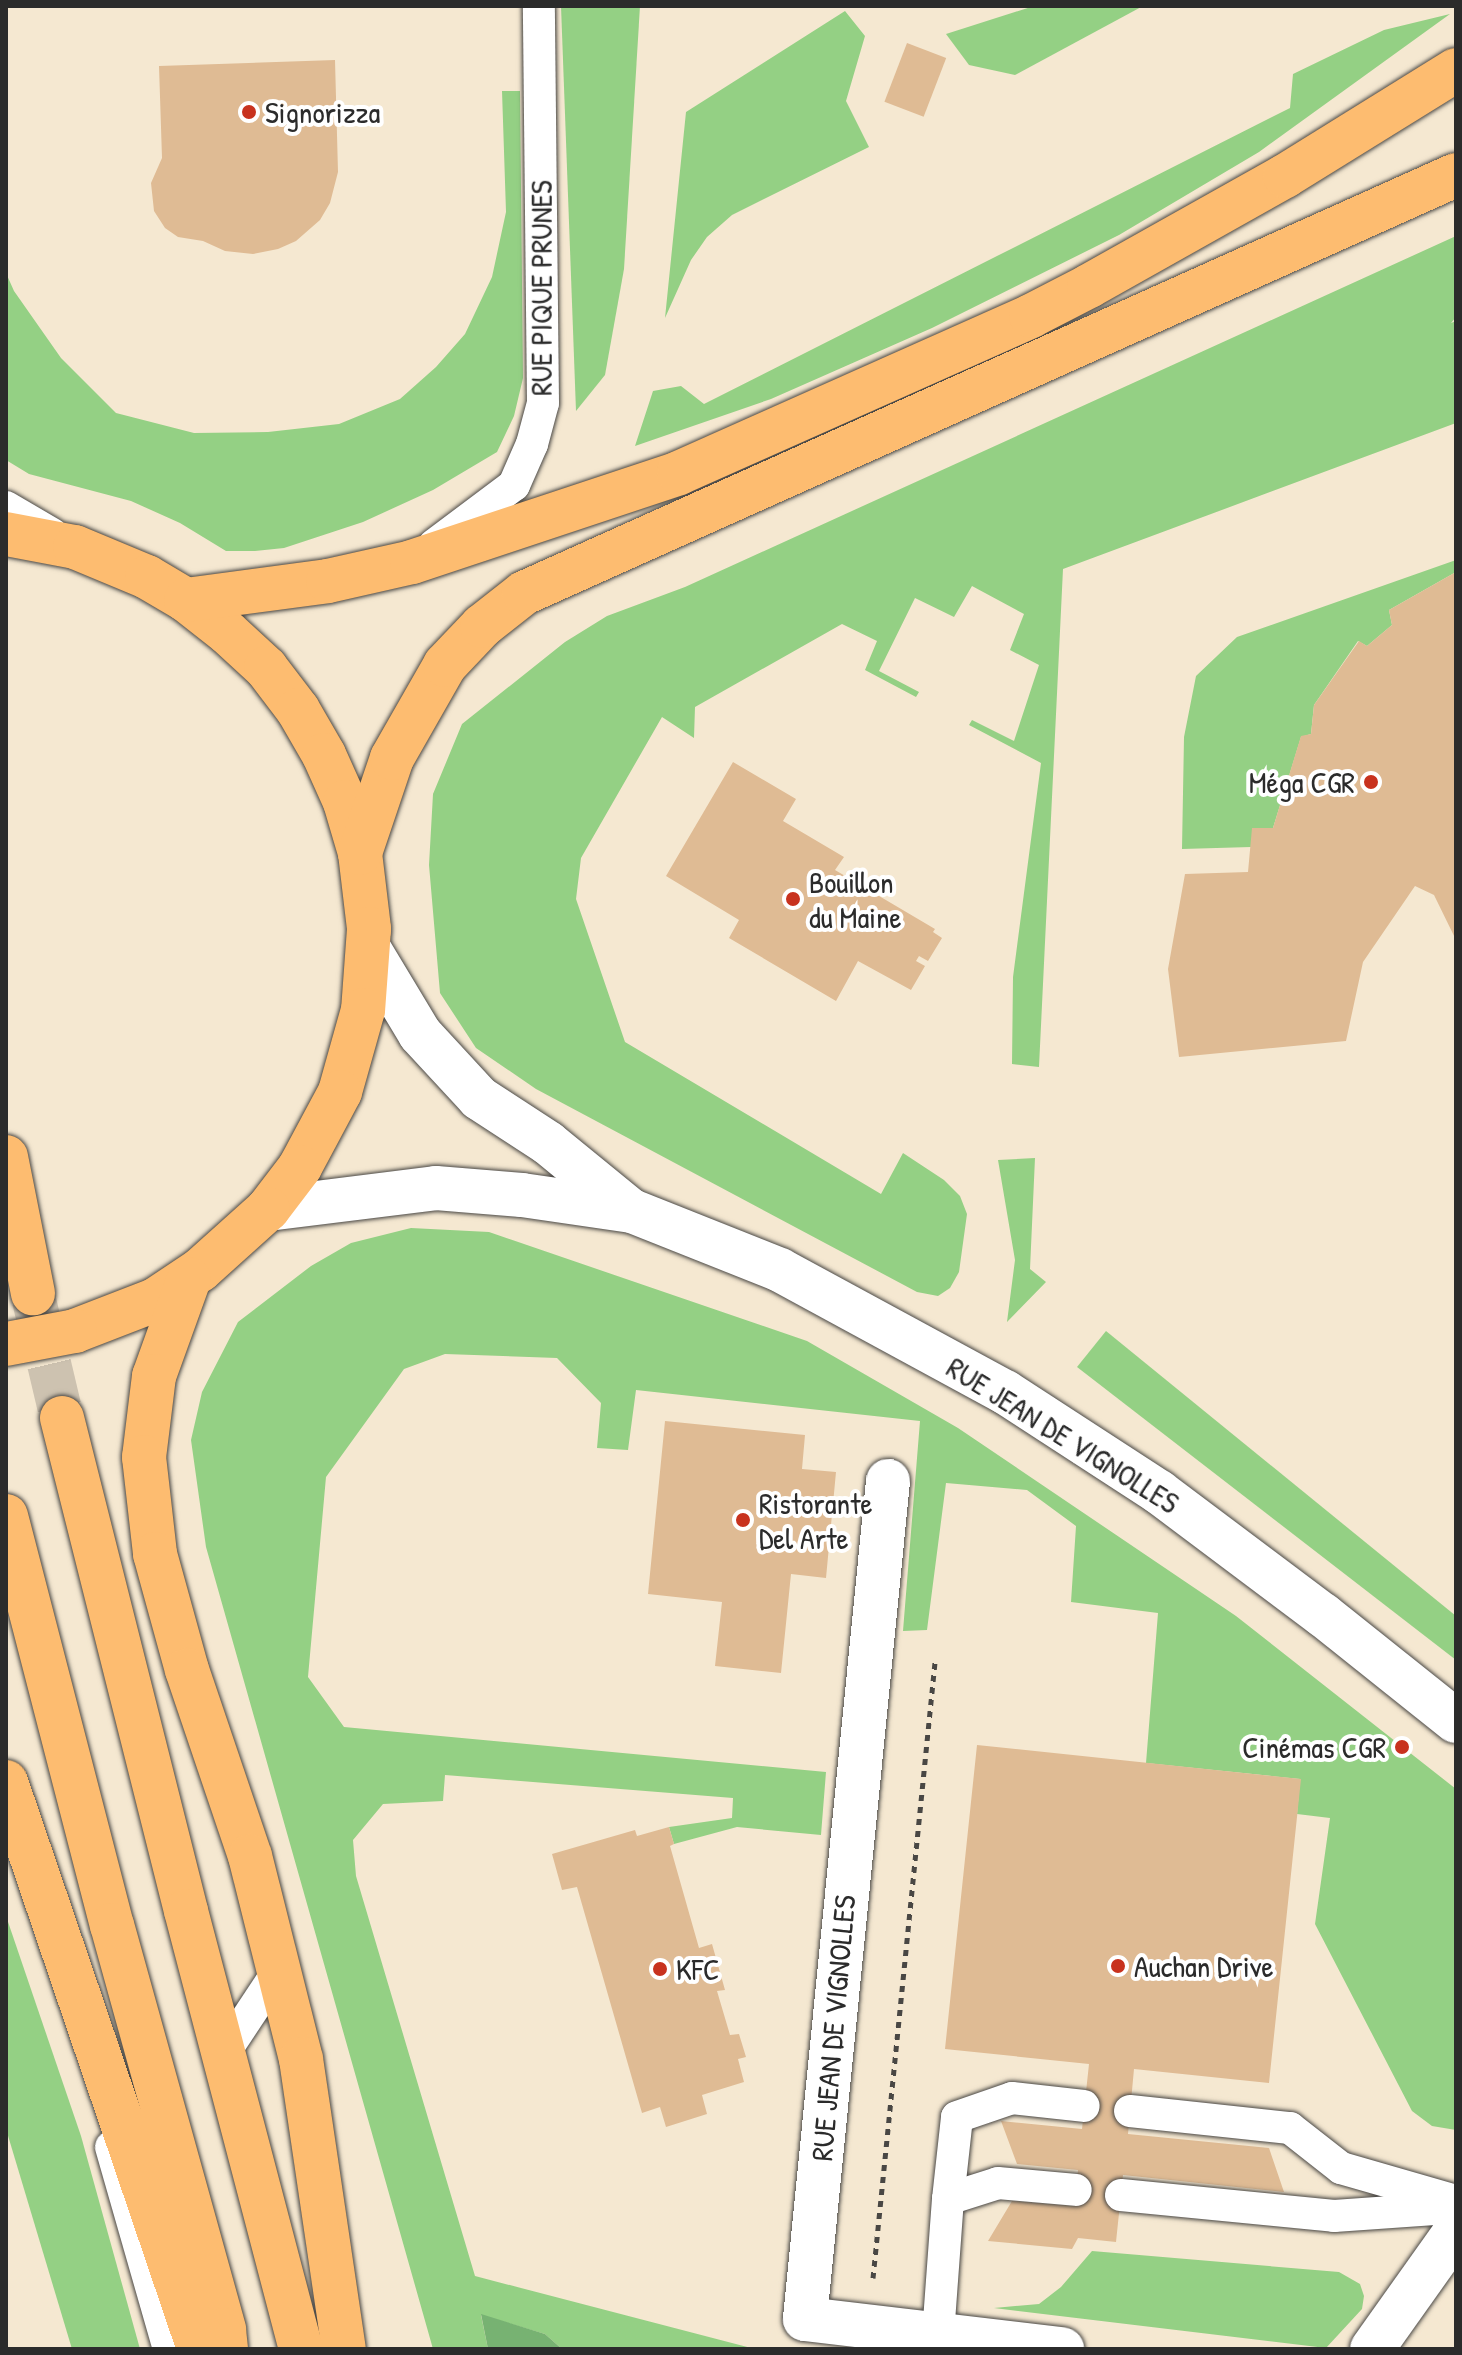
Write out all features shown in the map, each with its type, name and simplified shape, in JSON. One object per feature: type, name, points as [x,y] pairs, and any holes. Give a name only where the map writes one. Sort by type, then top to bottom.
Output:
[{"type":"main road","points":[[186,600],[328,581],[412,562],[679,473],[1031,316],[1158,250],[1456,70]]},
{"type":"main road","points":[[360,853],[392,758],[445,665],[482,626],[524,593],[1456,175]]},
{"type":"main road","points":[[6,534],[75,547],[147,577],[186,600],[266,668],[298,710],[324,755],[345,802],[360,853],[369,949],[363,1010],[340,1092],[300,1167],[268,1209],[189,1279],[155,1300],[75,1331],[6,1344]]},
{"type":"main road","points":[[6,1157],[33,1293]]},
{"type":"main road","points":[[189,1279],[154,1376],[144,1457],[155,1554],[187,1670],[250,1856],[301,2059],[344,2349]]},
{"type":"main road","points":[[62,1418],[301,2349]]},
{"type":"main road","points":[[6,1516],[116,1940],[224,2330],[226,2349]]},
{"type":"main road","points":[[6,1782],[199,2349]]},
{"type":"street","name":"RUE JEAN DE VIGNOLLES","points":[[369,949],[420,1034],[479,1098],[548,1143],[632,1211]]},
{"type":"street","name":"RUE JEAN DE VIGNOLLES","points":[[268,1209],[436,1188],[522,1195],[632,1211],[780,1270],[1005,1392],[1159,1492],[1323,1615],[1456,1721]]},
{"type":"street","name":"RUE JEAN DE VIGNOLLES","points":[[888,1481],[805,2319],[1062,2349]]},
{"type":"street","points":[[1372,2349],[1456,2231]]},
{"type":"lane","name":"RUE PIQUE PRUNES","points":[[412,562],[514,485],[532,444],[543,403],[539,6]]},
{"type":"lane","points":[[6,507],[75,547]]},
{"type":"lane","points":[[224,2053],[279,1970]]},
{"type":"lane","points":[[78,1988],[116,2171],[169,2349]]},
{"type":"lane","points":[[938,2335],[957,2117],[1012,2098],[1084,2106]]},
{"type":"lane","points":[[1130,2111],[1290,2128],[1341,2168],[1456,2204]]},
{"type":"lane","points":[[948,2199],[998,2183],[1076,2190]]},
{"type":"lane","points":[[1121,2195],[1334,2216],[1456,2204]]},
{"type":"path","points":[[868,2327],[935,1662]]},
{"type":"green space","points":[[561,6],[640,6],[624,269],[605,375],[576,411]]},
{"type":"green space","points":[[1034,6],[1143,6],[1015,75],[969,65],[946,34]]},
{"type":"green space","points":[[845,11],[865,36],[846,101],[869,147],[732,215],[707,237],[691,260],[665,318],[686,112]]},
{"type":"green space","points":[[1450,14],[1259,152],[1119,235],[932,328],[771,399],[635,446],[653,391],[681,386],[704,404],[1290,108],[1293,74],[1384,30]]},
{"type":"green space","points":[[502,91],[520,91],[523,378],[514,416],[497,452],[433,490],[363,522],[284,548],[255,551],[226,551],[180,523],[131,501],[29,474],[6,460],[6,273],[14,291],[61,358],[116,413],[194,433],[268,432],[339,424],[400,399],[436,367],[465,334],[492,277],[506,212]]},
{"type":"green space","points":[[1456,236],[1456,317],[1451,323],[1456,321],[1456,423],[1063,569],[1039,1067],[1012,1064],[1013,977],[1041,763],[969,725],[972,720],[1014,741],[1039,665],[1010,650],[1024,614],[972,586],[954,617],[915,598],[879,671],[919,692],[916,697],[865,670],[877,641],[842,624],[695,707],[694,738],[662,717],[581,858],[576,899],[625,1042],[881,1194],[903,1153],[944,1180],[960,1196],[967,1214],[959,1272],[950,1288],[938,1296],[917,1292],[536,1089],[476,1048],[440,993],[429,865],[433,794],[462,724],[565,642],[607,616],[685,587]]},
{"type":"green space","points":[[1456,560],[1456,572],[1389,610],[1392,625],[1367,646],[1358,641],[1314,705],[1311,734],[1301,737],[1273,828],[1251,847],[1182,849],[1184,737],[1196,676],[1237,637]]},
{"type":"green space","points":[[1035,1158],[1030,1269],[1046,1282],[1007,1322],[1015,1260],[998,1160]]},
{"type":"green space","points":[[411,1228],[489,1232],[807,1341],[958,1428],[1236,1616],[1456,1789],[1456,2130],[1432,2126],[1412,2111],[1315,1924],[1330,1818],[1297,1814],[1300,1779],[1146,1763],[1158,1613],[1071,1602],[1076,1526],[1027,1490],[946,1483],[927,1630],[903,1631],[920,1421],[636,1390],[628,1450],[597,1448],[601,1403],[557,1358],[445,1354],[404,1369],[326,1477],[308,1677],[344,1727],[826,1772],[821,1835],[737,1827],[674,1844],[669,1827],[732,1818],[733,1798],[445,1775],[443,1801],[383,1804],[353,1840],[356,1876],[475,2276],[755,2349],[562,2349],[545,2334],[481,2315],[488,2349],[433,2349],[206,1547],[191,1440],[202,1392],[238,1322],[311,1266],[351,1243]]},
{"type":"green space","points":[[1106,1331],[1456,1616],[1456,1660],[1077,1367]]},
{"type":"green space","points":[[6,1916],[81,2136],[140,2349],[72,2349],[6,2129]]},
{"type":"green space","points":[[1092,2251],[1339,2272],[1360,2284],[1364,2296],[1362,2309],[1326,2348],[994,2308],[1039,2304],[1061,2287]]},
{"type":"green space","points":[[481,2314],[545,2334],[562,2349],[488,2349]]},
{"type":"building","points":[[907,43],[946,58],[924,117],[884,102]]},
{"type":"building","name":"Signorizza","points":[[335,60],[338,172],[330,203],[320,220],[296,241],[278,249],[253,254],[225,251],[203,241],[178,237],[165,228],[154,211],[151,183],[162,158],[159,66]]},
{"type":"building","name":"Méga CGR","points":[[1456,572],[1456,940],[1434,895],[1415,886],[1363,962],[1346,1041],[1179,1057],[1168,969],[1185,874],[1248,872],[1252,828],[1273,828],[1301,736],[1311,734],[1314,705],[1359,641],[1367,646],[1392,625],[1389,610]]},
{"type":"building","name":"Bouillon du Maine","points":[[733,762],[796,799],[783,821],[844,857],[835,870],[935,929],[933,932],[942,938],[928,961],[919,956],[916,961],[925,966],[911,990],[858,961],[836,1001],[729,938],[739,920],[666,876]]},
{"type":"building","name":"Ristorante Del Arte","points":[[665,1421],[805,1435],[802,1469],[836,1472],[826,1578],[791,1574],[781,1673],[715,1666],[722,1602],[648,1594]]},
{"type":"building","name":"Auchan Drive","points":[[977,1745],[1301,1779],[1269,2083],[1134,2069],[1128,2134],[1269,2148],[1284,2192],[1123,2175],[1116,2242],[1078,2238],[1072,2249],[988,2241],[1012,2201],[1074,2206],[1078,2170],[1017,2164],[1001,2121],[1082,2129],[1089,2064],[945,2049]]},
{"type":"building","name":"KFC","points":[[669,1827],[674,1844],[670,1846],[699,1948],[712,1944],[725,1990],[717,1991],[730,2035],[739,2034],[746,2057],[738,2059],[744,2082],[702,2095],[707,2114],[666,2127],[660,2107],[642,2113],[577,1887],[562,1890],[552,1854],[635,1830],[637,1836]]},
{"type":"tunnel","points":[[34,1300],[62,1418]]},
{"type":"place","name":"Signorizza","points":[[249,112]]},
{"type":"place","name":"Méga CGR","points":[[1371,782]]},
{"type":"place","name":"Bouillon du Maine","points":[[793,899]]},
{"type":"place","name":"Ristorante Del Arte","points":[[743,1520]]},
{"type":"place","name":"Cinémas CGR","points":[[1402,1747]]},
{"type":"place","name":"Auchan Drive","points":[[1118,1966]]},
{"type":"place","name":"KFC","points":[[660,1969]]}]
